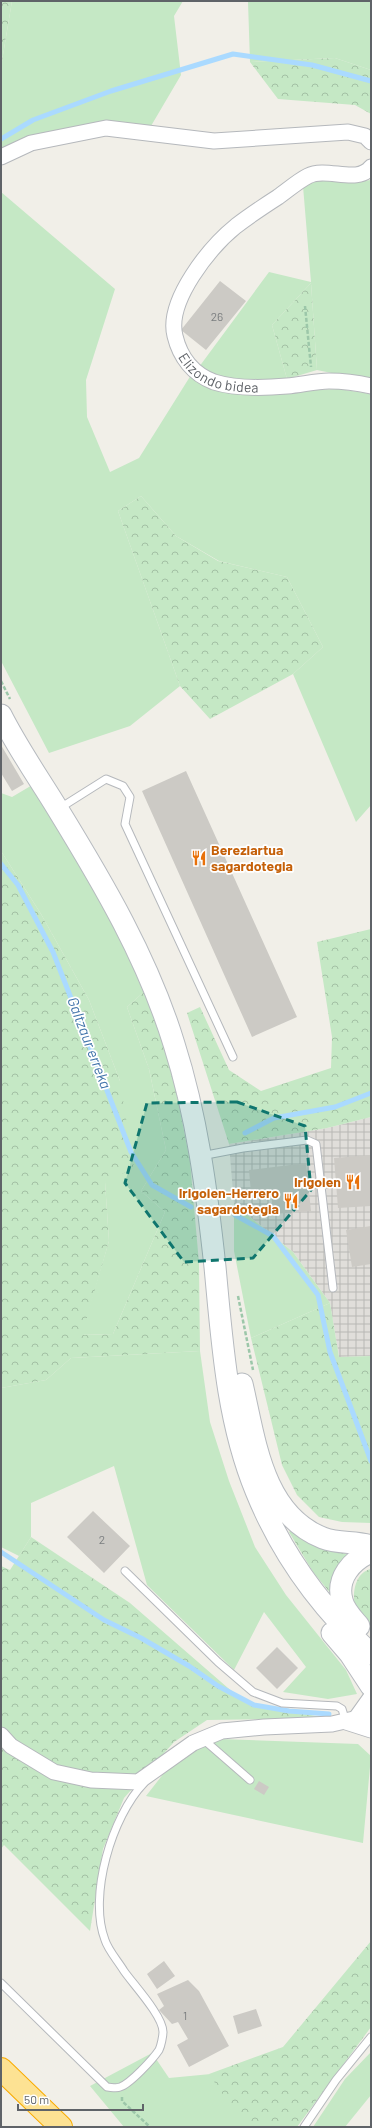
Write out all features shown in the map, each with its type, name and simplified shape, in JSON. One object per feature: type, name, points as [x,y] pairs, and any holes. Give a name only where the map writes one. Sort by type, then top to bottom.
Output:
[{"type":"highway","points":[[1,2069],[61,2127]]},
{"type":"main road","points":[[1,715],[58,809],[115,908],[146,970],[163,1010],[180,1061],[193,1112],[201,1156],[222,1337],[234,1416],[242,1449],[255,1490],[269,1520],[289,1555],[319,1598],[371,1654]]},
{"type":"main road","points":[[222,1337],[240,1374],[258,1454],[280,1505],[300,1524],[324,1539],[371,1546]]},
{"type":"main road","points":[[242,1449],[240,1461],[244,1483],[251,1506],[264,1534],[302,1598],[350,1654],[371,1686]]},
{"type":"main road","points":[[371,1552],[356,1560],[350,1567],[342,1582],[340,1591],[342,1602],[347,1611],[371,1638]]},
{"type":"street","points":[[1,157],[31,143],[106,128],[214,141],[348,132],[364,136],[371,142]]},
{"type":"street","name":"Elizondo bidea","points":[[371,167],[366,173],[354,175],[324,172],[308,176],[236,226],[216,245],[195,272],[178,304],[174,319],[174,333],[178,348],[187,363],[204,377],[234,386],[286,386],[329,381],[371,386]]},
{"type":"street","points":[[358,1718],[371,1697]]},
{"type":"street","points":[[1,1735],[11,1746],[54,1772],[91,1780],[138,1782],[166,1761],[203,1738],[222,1731],[358,1718],[371,1730]]},
{"type":"lane","points":[[58,809],[106,779],[123,786],[130,797],[125,824],[233,1057]]},
{"type":"lane","points":[[201,1156],[243,1148],[307,1140],[316,1144],[333,1288]]},
{"type":"lane","points":[[125,1571],[218,1662],[253,1692],[282,1703],[337,1706],[358,1718]]},
{"type":"lane","points":[[203,1738],[250,1780]]},
{"type":"lane","points":[[1,1983],[107,2087],[120,2088],[138,2074],[159,2049],[163,2031],[155,2012],[124,1971],[105,1940],[99,1914],[101,1887],[108,1849],[121,1814],[135,1792],[166,1761]]},
{"type":"lane","points":[[304,2127],[336,2080],[371,2037]]},
{"type":"path","points":[[305,306],[312,382]]},
{"type":"path","points":[[120,2088],[122,2101],[150,2127]]},
{"type":"highlighted area","points":[[237,1102],[305,1126],[311,1190],[253,1258],[184,1262],[125,1183],[147,1103]]},
{"type":"shaded area","points":[[371,1117],[371,1356],[339,1357],[330,1303],[293,1252],[234,1204],[229,1144],[327,1128]]},
{"type":"green space","points":[[1,1],[12,1],[1,67]]},
{"type":"green space","points":[[12,1],[183,1],[174,16],[181,75],[151,126],[21,140],[1,148],[1,67]]},
{"type":"green space","points":[[371,1],[371,70],[335,58],[250,62],[248,2]]},
{"type":"green space","points":[[335,58],[371,70],[371,114],[355,105],[278,99],[250,62]]},
{"type":"green space","points":[[320,180],[348,183],[371,180],[371,381],[317,370],[311,283],[272,325],[287,379],[225,379],[199,367],[269,272],[311,282],[303,186]]},
{"type":"green space","points":[[1,192],[115,289],[86,380],[87,417],[110,472],[139,458],[191,375],[287,391],[339,389],[371,394],[371,805],[356,822],[293,674],[323,647],[287,577],[219,561],[176,536],[141,496],[118,511],[180,686],[130,726],[49,753],[1,661]]},
{"type":"green space","points":[[311,283],[317,370],[287,379],[272,325]]},
{"type":"green space","points":[[141,496],[176,536],[218,561],[287,577],[323,647],[293,674],[210,719],[180,686],[118,511]]},
{"type":"green space","points":[[34,784],[111,920],[146,990],[127,1007],[149,1069],[166,1150],[141,1191],[165,1212],[113,1334],[81,1335],[109,1241],[105,1182],[120,1081],[89,1000],[41,914],[1,851],[1,793],[12,797]]},
{"type":"green space","points":[[1,851],[41,914],[89,1000],[120,1081],[134,1168],[105,1182],[109,1241],[82,1335],[113,1334],[165,1212],[141,1191],[166,1150],[149,1069],[127,1007],[146,990],[168,1050],[190,1161],[199,1263],[200,1351],[71,1358],[46,1380],[1,1388]]},
{"type":"green space","points":[[371,929],[371,1117],[327,1128],[229,1144],[187,1013],[200,1007],[229,1070],[261,1091],[331,1068],[332,1037],[317,942]]},
{"type":"green space","points":[[234,1204],[293,1252],[330,1303],[251,1338],[234,1251]]},
{"type":"green space","points":[[330,1303],[339,1357],[371,1356],[371,1523],[342,1522],[319,1517],[297,1495],[282,1465],[251,1338]]},
{"type":"green space","points":[[200,1351],[210,1422],[229,1481],[255,1547],[286,1595],[346,1670],[357,1694],[328,1699],[283,1692],[306,1667],[264,1612],[234,1670],[147,1585],[114,1466],[31,1503],[31,1537],[19,1556],[1,1547],[1,1388],[46,1380],[71,1358]]},
{"type":"green space","points":[[293,1528],[336,1551],[347,1554],[335,1572],[331,1594],[313,1572],[289,1532]]},
{"type":"green space","points":[[31,1537],[130,1603],[243,1701],[325,1718],[207,1720],[174,1742],[124,1798],[103,1849],[90,1931],[4,1845],[1,1849],[1,1566],[10,1570]]},
{"type":"green space","points":[[371,1569],[371,1626],[356,1609],[354,1596],[356,1584],[361,1574]]},
{"type":"green space","points":[[219,1739],[358,1744],[371,1756],[363,1843],[146,1796],[164,1773],[188,1753]]},
{"type":"green space","points":[[371,1941],[371,2027],[297,2127],[244,2127],[209,2074],[283,2047]]},
{"type":"green space","points":[[371,2052],[371,2095],[345,2127],[313,2127],[345,2079]]},
{"type":"green space","points":[[152,2053],[169,2078],[211,2074],[245,2127],[124,2127],[90,2086]]},
{"type":"building","points":[[220,281],[246,301],[206,350],[181,330]]},
{"type":"building","points":[[1,745],[24,784],[12,791],[1,773]]},
{"type":"building","name":"Bereziartua sagardotegia","points":[[186,771],[297,1017],[252,1037],[142,791]]},
{"type":"building","name":"Irigoien","points":[[371,1155],[371,1206],[338,1208],[334,1158]]},
{"type":"building","points":[[306,1163],[311,1211],[273,1214],[271,1191],[251,1193],[249,1170]]},
{"type":"building","points":[[371,1226],[371,1264],[352,1267],[346,1230]]},
{"type":"building","points":[[93,1511],[130,1546],[104,1573],[67,1537]]},
{"type":"building","points":[[277,1647],[298,1668],[277,1689],[256,1668]]},
{"type":"building","points":[[259,1781],[269,1787],[264,1795],[254,1789]]},
{"type":"building","points":[[164,1961],[175,1976],[157,1989],[147,1974]]},
{"type":"building","points":[[188,1980],[199,1991],[229,2046],[189,2067],[177,2045],[188,2039],[178,2022],[172,2024],[159,2010],[164,2006],[157,1994]]},
{"type":"building","points":[[256,2009],[262,2026],[238,2034],[233,2016]]},
{"type":"waterway","points":[[1,139],[33,120],[111,91],[233,54],[312,65],[371,81]]},
{"type":"waterway","name":"Galtzaur erreka","points":[[1,864],[18,885],[53,952],[131,1152],[152,1185],[191,1207]]},
{"type":"waterway","points":[[245,1133],[274,1118],[335,1107],[371,1093]]},
{"type":"waterway","name":"Galtzaur erreka","points":[[235,1215],[273,1236],[318,1295],[330,1352],[371,1461]]},
{"type":"waterway","points":[[1,1552],[104,1620],[141,1638],[189,1666],[218,1686],[254,1705],[289,1711],[329,1714]]},
{"type":"place","name":"Bereziartua sagardotegia","points":[[199,858]]},
{"type":"place","name":"Irigoien","points":[[353,1182]]},
{"type":"place","name":"Irigoien-Herrero sagardotegia","points":[[291,1201]]}]
